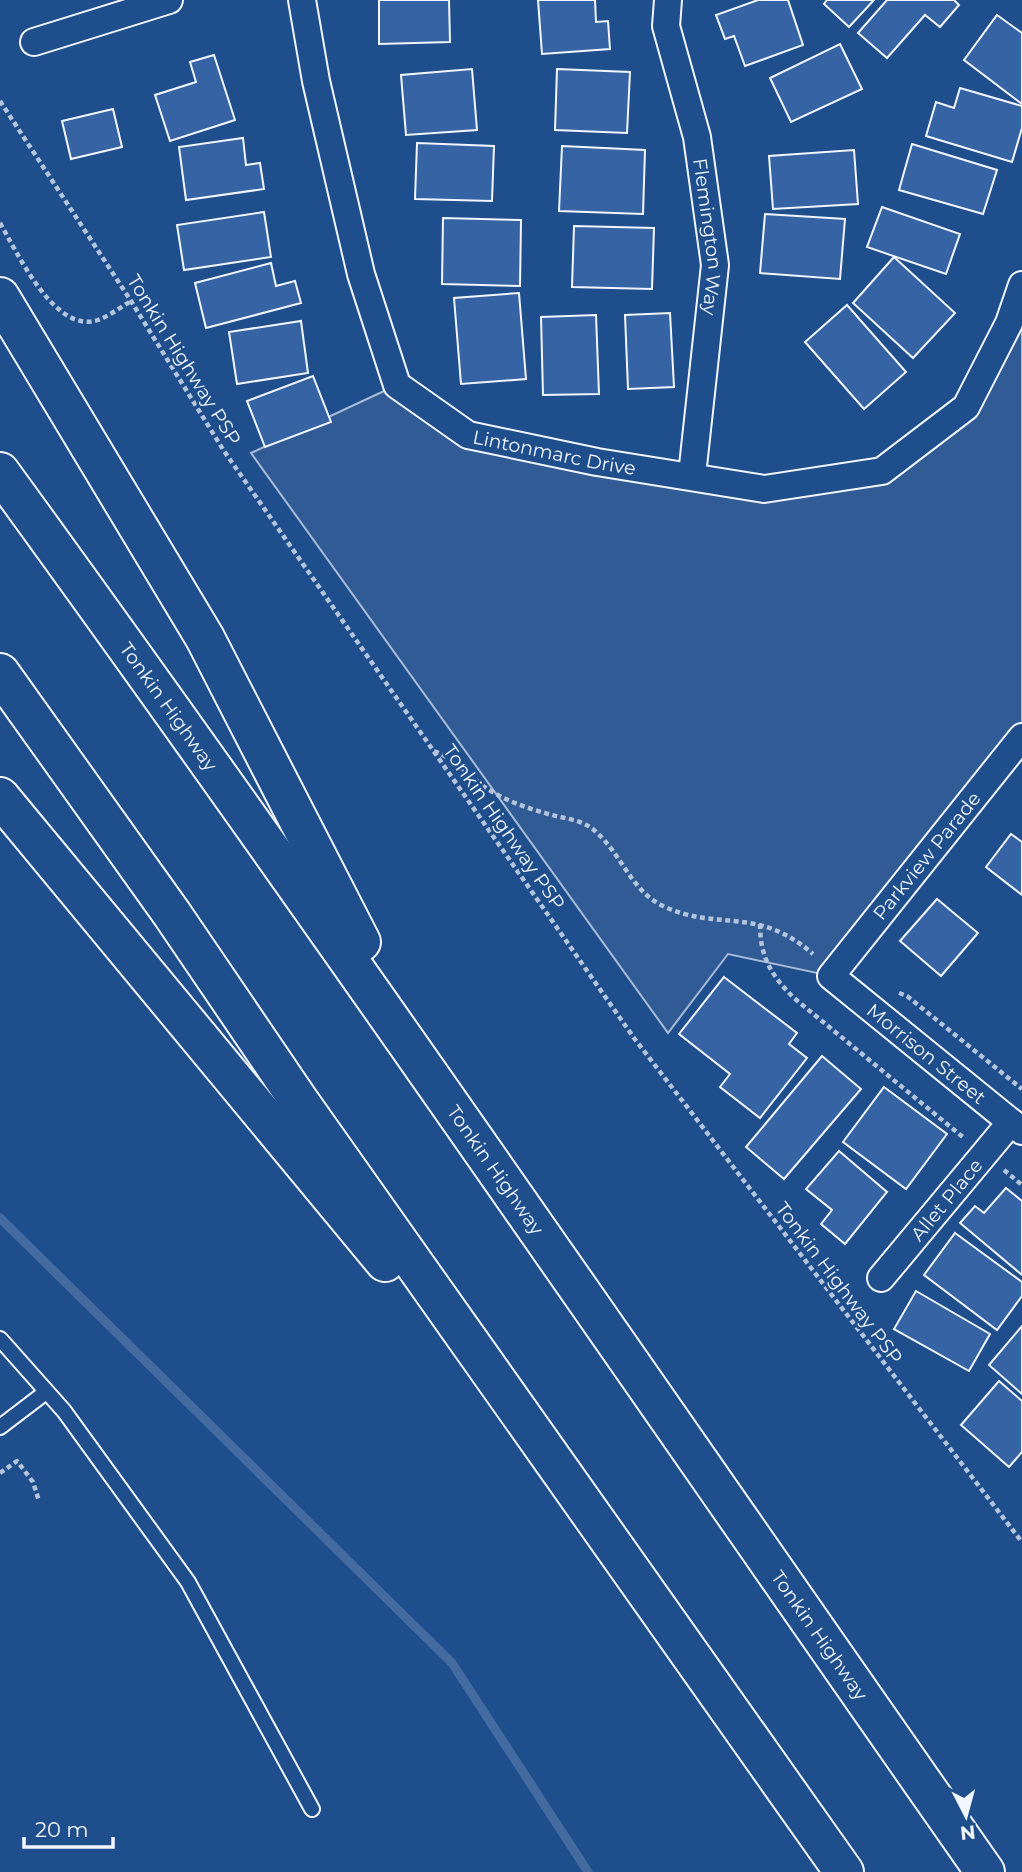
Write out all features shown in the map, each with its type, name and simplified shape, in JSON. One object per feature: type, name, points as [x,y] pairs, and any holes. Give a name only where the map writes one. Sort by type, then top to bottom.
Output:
[{"type":"highway","points":[[0,297],[205,638],[425,1068]]},
{"type":"highway","name":"Tonkin Highway","points":[[0,472],[181,722],[425,1068],[985,1872]]},
{"type":"highway","points":[[0,673],[844,1872]]},
{"type":"highway","points":[[0,797],[594,1514]]},
{"type":"street","points":[[34,42],[169,0]]},
{"type":"street","name":"Lintonmarc Drive","points":[[302,0],[316,81],[361,274],[397,385],[468,435],[597,462],[692,475],[764,489],[882,471],[966,407],[1009,323],[1022,285]]},
{"type":"street","name":"Flemington Way","points":[[668,0],[666,26],[697,137],[715,265],[692,475]]},
{"type":"street","name":"Parkview Parade","points":[[831,976],[1022,737]]},
{"type":"street","name":"Morrison Street","points":[[831,976],[1017,1127]]},
{"type":"street","name":"Allet Place","points":[[881,1278],[984,1155],[1017,1127]]},
{"type":"lane","points":[[0,1339],[64,1411],[188,1582],[312,1809]]},
{"type":"lane","points":[[1,1423],[46,1392]]},
{"type":"path","name":"Tonkin Highway PSP","points":[[0,101],[131,301],[224,451],[635,1038],[1022,1542]]},
{"type":"path","points":[[0,223],[43,295],[68,317],[96,321],[131,301]]},
{"type":"path","points":[[433,750],[458,764],[490,791],[594,829],[610,845],[634,882],[659,904],[706,918],[760,924],[798,941],[831,976]]},
{"type":"path","points":[[760,924],[761,945],[768,970],[793,998],[1022,1185]]},
{"type":"path","points":[[0,1473],[17,1461],[33,1482],[38,1502]]},
{"type":"shaded area","points":[[1022,285],[1022,737],[831,976],[728,954],[668,1033],[251,453],[397,385],[468,435],[764,489],[882,471],[966,407]]},
{"type":"building","points":[[379,0],[449,0],[450,42],[379,44]]},
{"type":"building","points":[[538,0],[595,0],[596,22],[608,21],[610,49],[542,54]]},
{"type":"building","points":[[758,0],[788,0],[803,45],[745,66],[734,36],[725,39],[716,15]]},
{"type":"building","points":[[827,0],[874,0],[849,27],[824,4]]},
{"type":"building","points":[[887,0],[954,0],[959,5],[940,27],[925,15],[887,58],[858,33]]},
{"type":"building","points":[[997,15],[1022,33],[1022,104],[964,60]]},
{"type":"building","points":[[840,44],[862,89],[791,122],[770,78]]},
{"type":"building","points":[[214,55],[235,120],[170,141],[155,95],[196,82],[190,62]]},
{"type":"building","points":[[472,69],[477,130],[406,135],[401,75]]},
{"type":"building","points":[[557,69],[630,72],[627,133],[555,130]]},
{"type":"building","points":[[960,88],[1022,106],[1022,128],[1012,162],[926,136],[936,102],[954,108]]},
{"type":"building","points":[[113,109],[122,147],[71,159],[62,121]]},
{"type":"building","points":[[243,138],[246,165],[260,163],[264,189],[186,200],[179,147]]},
{"type":"building","points":[[417,143],[494,146],[492,201],[415,199]]},
{"type":"building","points":[[912,144],[997,170],[983,214],[899,190]]},
{"type":"building","points":[[562,146],[645,150],[643,214],[559,211]]},
{"type":"building","points":[[854,150],[858,204],[773,209],[769,156]]},
{"type":"building","points":[[882,207],[960,234],[946,274],[867,247]]},
{"type":"building","points":[[264,212],[271,257],[184,270],[177,225]]},
{"type":"building","points":[[765,214],[845,219],[840,279],[760,273]]},
{"type":"building","points":[[443,218],[521,220],[520,286],[442,284]]},
{"type":"building","points":[[574,226],[654,228],[652,289],[572,287]]},
{"type":"building","points":[[894,257],[955,313],[913,358],[853,303]]},
{"type":"building","points":[[271,263],[276,286],[295,281],[301,303],[206,328],[195,283]]},
{"type":"building","points":[[519,293],[526,379],[461,384],[454,298]]},
{"type":"building","points":[[847,305],[906,372],[864,409],[805,342]]},
{"type":"building","points":[[670,313],[674,387],[628,389],[625,315]]},
{"type":"building","points":[[596,315],[599,394],[543,395],[541,317]]},
{"type":"building","points":[[301,321],[308,373],[237,384],[229,332]]},
{"type":"building","points":[[313,376],[331,422],[265,447],[247,401]]},
{"type":"building","points":[[1011,834],[1022,842],[1022,895],[986,867]]},
{"type":"building","points":[[937,899],[978,933],[941,976],[900,941]]},
{"type":"building","points":[[724,977],[797,1033],[789,1044],[807,1058],[760,1118],[720,1087],[730,1074],[679,1034]]},
{"type":"building","points":[[822,1056],[861,1089],[784,1179],[746,1147]]},
{"type":"building","points":[[884,1087],[947,1134],[906,1189],[843,1142]]},
{"type":"building","points":[[839,1151],[887,1192],[845,1244],[821,1224],[832,1210],[806,1189]]},
{"type":"building","points":[[1006,1188],[1022,1201],[1022,1275],[960,1223],[975,1206],[984,1213]]},
{"type":"building","points":[[955,1233],[1022,1282],[1022,1296],[997,1330],[924,1275]]},
{"type":"building","points":[[916,1291],[990,1334],[969,1371],[894,1329]]},
{"type":"building","points":[[1022,1326],[1022,1394],[989,1365]]},
{"type":"building","points":[[999,1381],[1022,1401],[1022,1452],[1009,1467],[961,1425]]},
{"type":"waterway","points":[[0,1218],[452,1663],[588,1872]]}]
